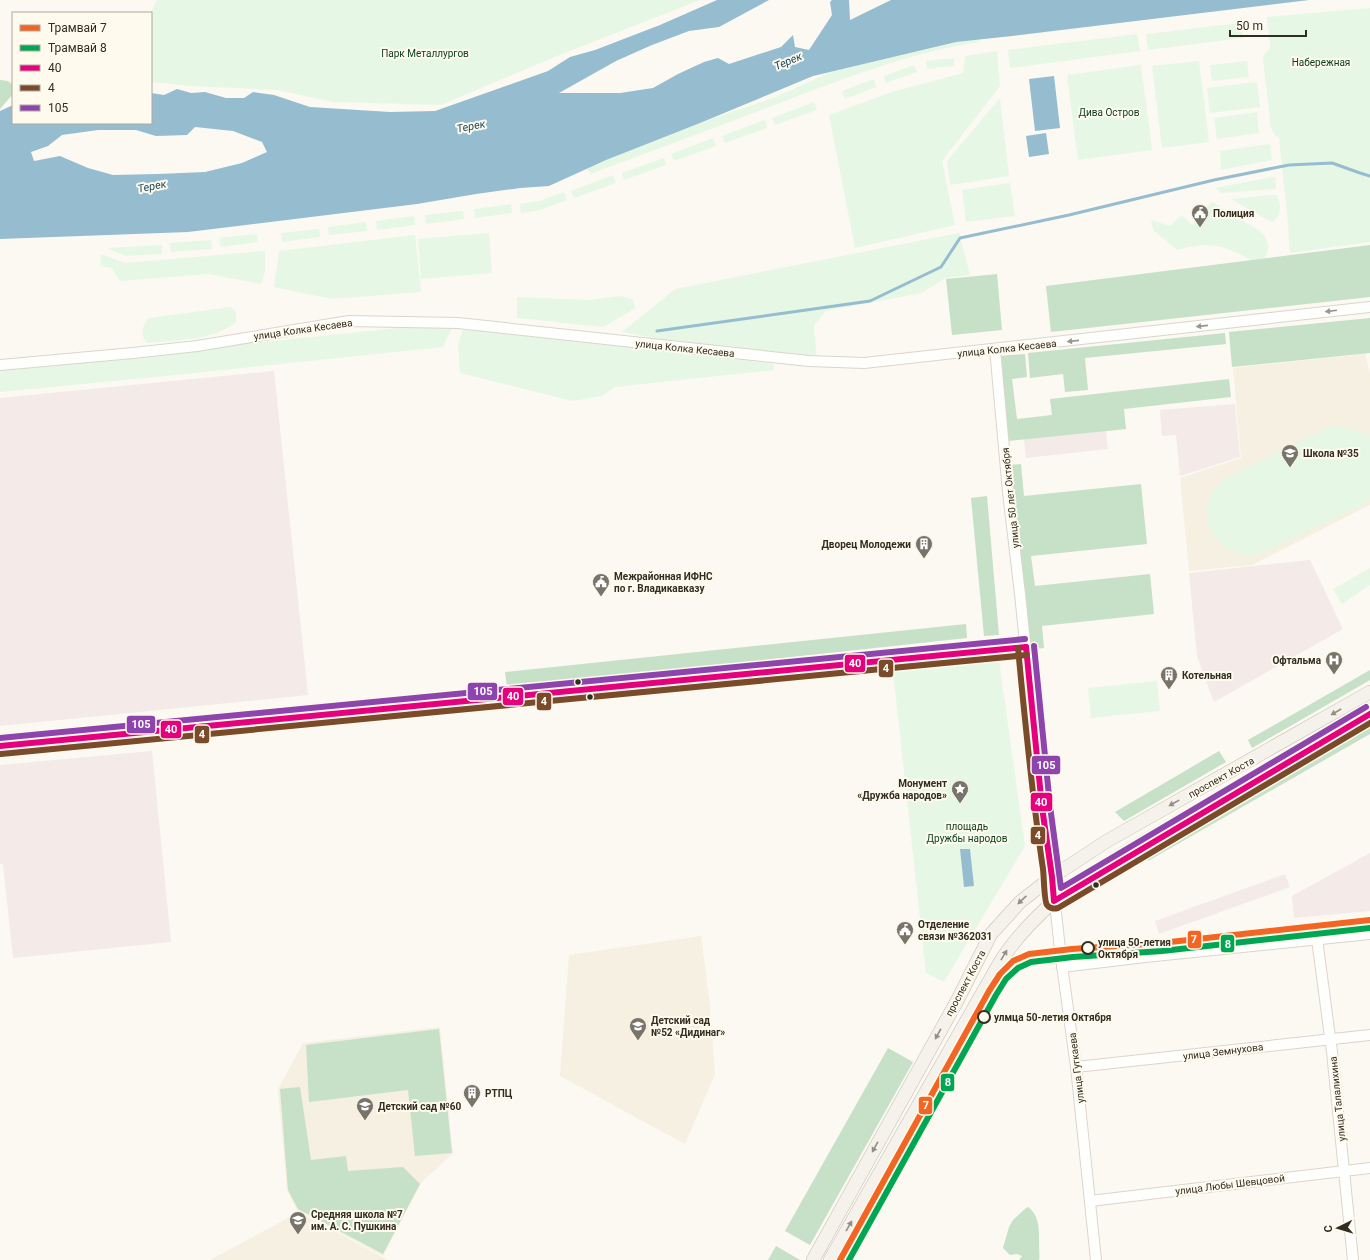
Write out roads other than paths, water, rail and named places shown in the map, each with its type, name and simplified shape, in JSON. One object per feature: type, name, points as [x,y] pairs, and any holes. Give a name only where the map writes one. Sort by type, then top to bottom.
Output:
[{"type":"main road","name":"проспект Коста","points":[[813,1260],[953,1008],[991,934],[1020,902],[1052,877],[1106,841],[1370,692]]},
{"type":"main road","name":"проспект Коста","points":[[830,1260],[1008,948],[1028,926],[1054,901],[1370,714]]},
{"type":"street","name":"улица Колка Кесаева","points":[[0,365],[197,346],[349,321],[458,322],[843,364],[995,349],[1370,307]]},
{"type":"street","name":"улица 50 лет Октября","points":[[995,349],[1008,492],[1026,647]]},
{"type":"street","points":[[0,746],[1026,647],[1042,807],[1052,877]]},
{"type":"street","name":"улица Гугкаева","points":[[1052,877],[1062,967],[1076,1067],[1096,1260]]},
{"type":"street","points":[[1062,967],[1370,934]]},
{"type":"street","name":"улица Талалихина","points":[[1317,939],[1330,1038],[1353,1260]]},
{"type":"street","name":"улица Земнухова","points":[[1076,1067],[1330,1038],[1370,1035]]},
{"type":"street","name":"улица Любы Шевцовой","points":[[1090,1201],[1370,1168]]},
{"type":"water","name":"Терек","points":[[717,0],[769,0],[719,27],[689,31],[652,45],[616,61],[559,93],[620,93],[653,88],[704,62],[718,58],[729,64],[781,47],[793,35],[795,47],[809,50],[832,15],[830,2],[832,0],[849,0],[850,20],[891,0],[1309,0],[956,42],[813,76],[606,160],[549,186],[520,188],[417,204],[188,232],[0,239],[0,111],[12,105],[12,124],[152,124],[152,93],[164,95],[177,89],[191,93],[205,92],[226,98],[244,98],[253,92],[274,95],[310,107],[390,112],[435,111],[548,71],[570,57],[595,50],[660,25]],"holes":[[[195,127],[233,131],[262,142],[267,152],[242,163],[205,172],[113,175],[88,168],[60,156],[34,161],[31,152],[48,146],[62,135],[98,130],[136,130],[156,136],[187,135]]]},
{"type":"water","points":[[1054,76],[1060,128],[1035,131],[1029,79]]},
{"type":"water","points":[[1046,133],[1049,154],[1029,157],[1026,136]]},
{"type":"water","points":[[960,849],[970,849],[974,886],[964,887]]},
{"type":"waterway","points":[[657,331],[870,301],[941,267],[960,238],[1069,215],[1214,180],[1289,165],[1332,163],[1370,176]]},
{"type":"tram line","name":"7","points":[[840,1260],[989,991],[1000,974],[1013,961],[1029,954],[1072,949],[1161,943],[1370,920]]},
{"type":"tram line","points":[[846,1260],[1001,981],[1020,966],[1039,959],[1095,956],[1145,951],[1370,925]]},
{"type":"tram line","name":"8","points":[[849,1260],[996,995],[1006,979],[1018,968],[1031,962],[1073,957],[1162,951],[1370,928]]},
{"type":"place","name":"Полиция","points":[[1200,228]]},
{"type":"place","name":"Школа №35","points":[[1290,468]]},
{"type":"place","name":"Дворец Молодежи","points":[[924,559]]},
{"type":"place","name":"Межрайонная ИФНС по г. Владикавказу","points":[[601,597]]},
{"type":"place","name":"Офтальма","points":[[1334,675]]},
{"type":"place","name":"Котельная","points":[[1169,690]]},
{"type":"place","name":"Монумент «Дружба народов»","points":[[960,804]]},
{"type":"place","name":"Отделение связи №362031","points":[[905,945]]},
{"type":"place","name":"улица 50-летия Октября","points":[[1088,948]]},
{"type":"place","name":"улмца 50-летия Октября","points":[[984,1017]]},
{"type":"place","name":"Детский сад №52 «Дидинаг»","points":[[638,1041]]},
{"type":"place","name":"РТПЦ","points":[[472,1108]]},
{"type":"place","name":"Детский сад №60","points":[[365,1121]]},
{"type":"place","name":"Средняя школа №7 им. А. С. Пушкина","points":[[298,1235]]},
{"type":"park label","name":"Парк Металлургов","points":[[425,53]]},
{"type":"park label","name":"Набережная","points":[[1321,62]]},
{"type":"park label","name":"Дива Остров","points":[[1109,112]]},
{"type":"park label","name":"площадь Дружбы народов","points":[[967,832]]}]
